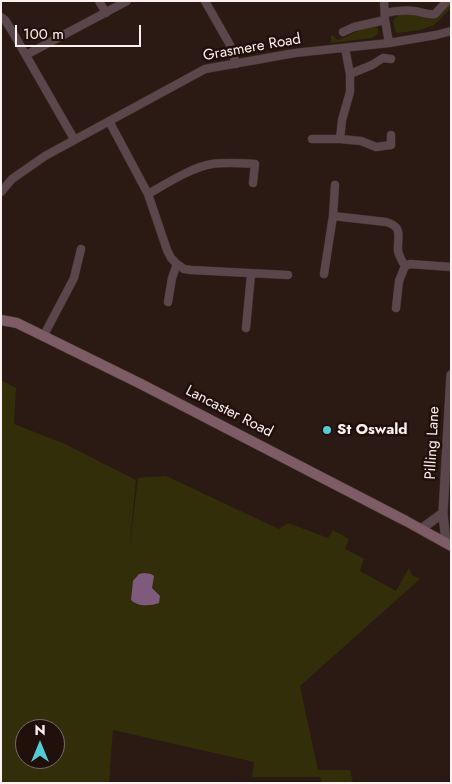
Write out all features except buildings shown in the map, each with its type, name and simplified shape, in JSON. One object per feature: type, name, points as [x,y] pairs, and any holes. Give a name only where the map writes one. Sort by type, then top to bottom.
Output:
[{"type":"main road","name":"Lancaster Road","points":[[1,320],[18,323],[185,406],[445,543]]},
{"type":"street","points":[[99,1],[106,13]]},
{"type":"street","points":[[26,55],[127,1]]},
{"type":"street","points":[[205,1],[230,45],[236,64]]},
{"type":"street","points":[[384,1],[384,16],[389,44]]},
{"type":"street","points":[[342,32],[405,10],[417,11],[427,15],[435,14],[444,2]]},
{"type":"street","points":[[1,17],[5,20],[26,55],[74,139]]},
{"type":"street","name":"Grasmere Road","points":[[1,192],[12,179],[45,156],[205,69],[295,53],[389,44],[451,31]]},
{"type":"street","points":[[340,139],[342,120],[350,92],[350,74],[345,48]]},
{"type":"street","points":[[350,74],[383,58],[391,59]]},
{"type":"street","points":[[109,121],[148,194],[171,258],[177,264],[184,269],[191,270],[288,275]]},
{"type":"street","points":[[312,139],[361,141],[376,147],[394,149],[391,135]]},
{"type":"street","points":[[148,194],[195,169],[211,164],[255,160],[253,183]]},
{"type":"street","points":[[324,274],[333,216],[335,185]]},
{"type":"street","points":[[333,216],[393,224],[399,233],[398,253],[405,266]]},
{"type":"street","points":[[44,336],[74,278],[81,249]]},
{"type":"street","points":[[168,302],[172,278],[177,264]]},
{"type":"street","points":[[396,308],[399,281],[405,266],[410,264],[451,267]]},
{"type":"street","points":[[246,328],[251,274]]},
{"type":"street","name":"Pilling Lane","points":[[445,543],[443,513],[450,423],[451,375]]},
{"type":"street","points":[[421,529],[443,513]]},
{"type":"shaded area","points":[[447,5],[451,5],[451,8],[434,25],[420,30],[397,33],[395,31],[393,21],[397,15],[410,14],[430,19],[435,17]]},
{"type":"shaded area","points":[[368,26],[376,27],[378,34],[372,38],[331,43],[331,35],[339,40]]},
{"type":"shaded area","points":[[1,380],[16,388],[14,424],[65,444],[136,480],[129,552],[138,478],[166,476],[279,529],[288,523],[328,538],[333,530],[349,539],[345,549],[364,559],[360,571],[396,591],[409,568],[412,575],[420,579],[300,686],[318,770],[350,770],[353,783],[322,783],[320,777],[252,777],[254,762],[113,730],[109,783],[1,783]]},
{"type":"shaded area","points":[[144,573],[154,576],[152,588],[160,596],[159,603],[144,605],[137,604],[131,600],[133,581],[139,574]]},
{"type":"place","name":"St Oswald","points":[[327,430]]}]
